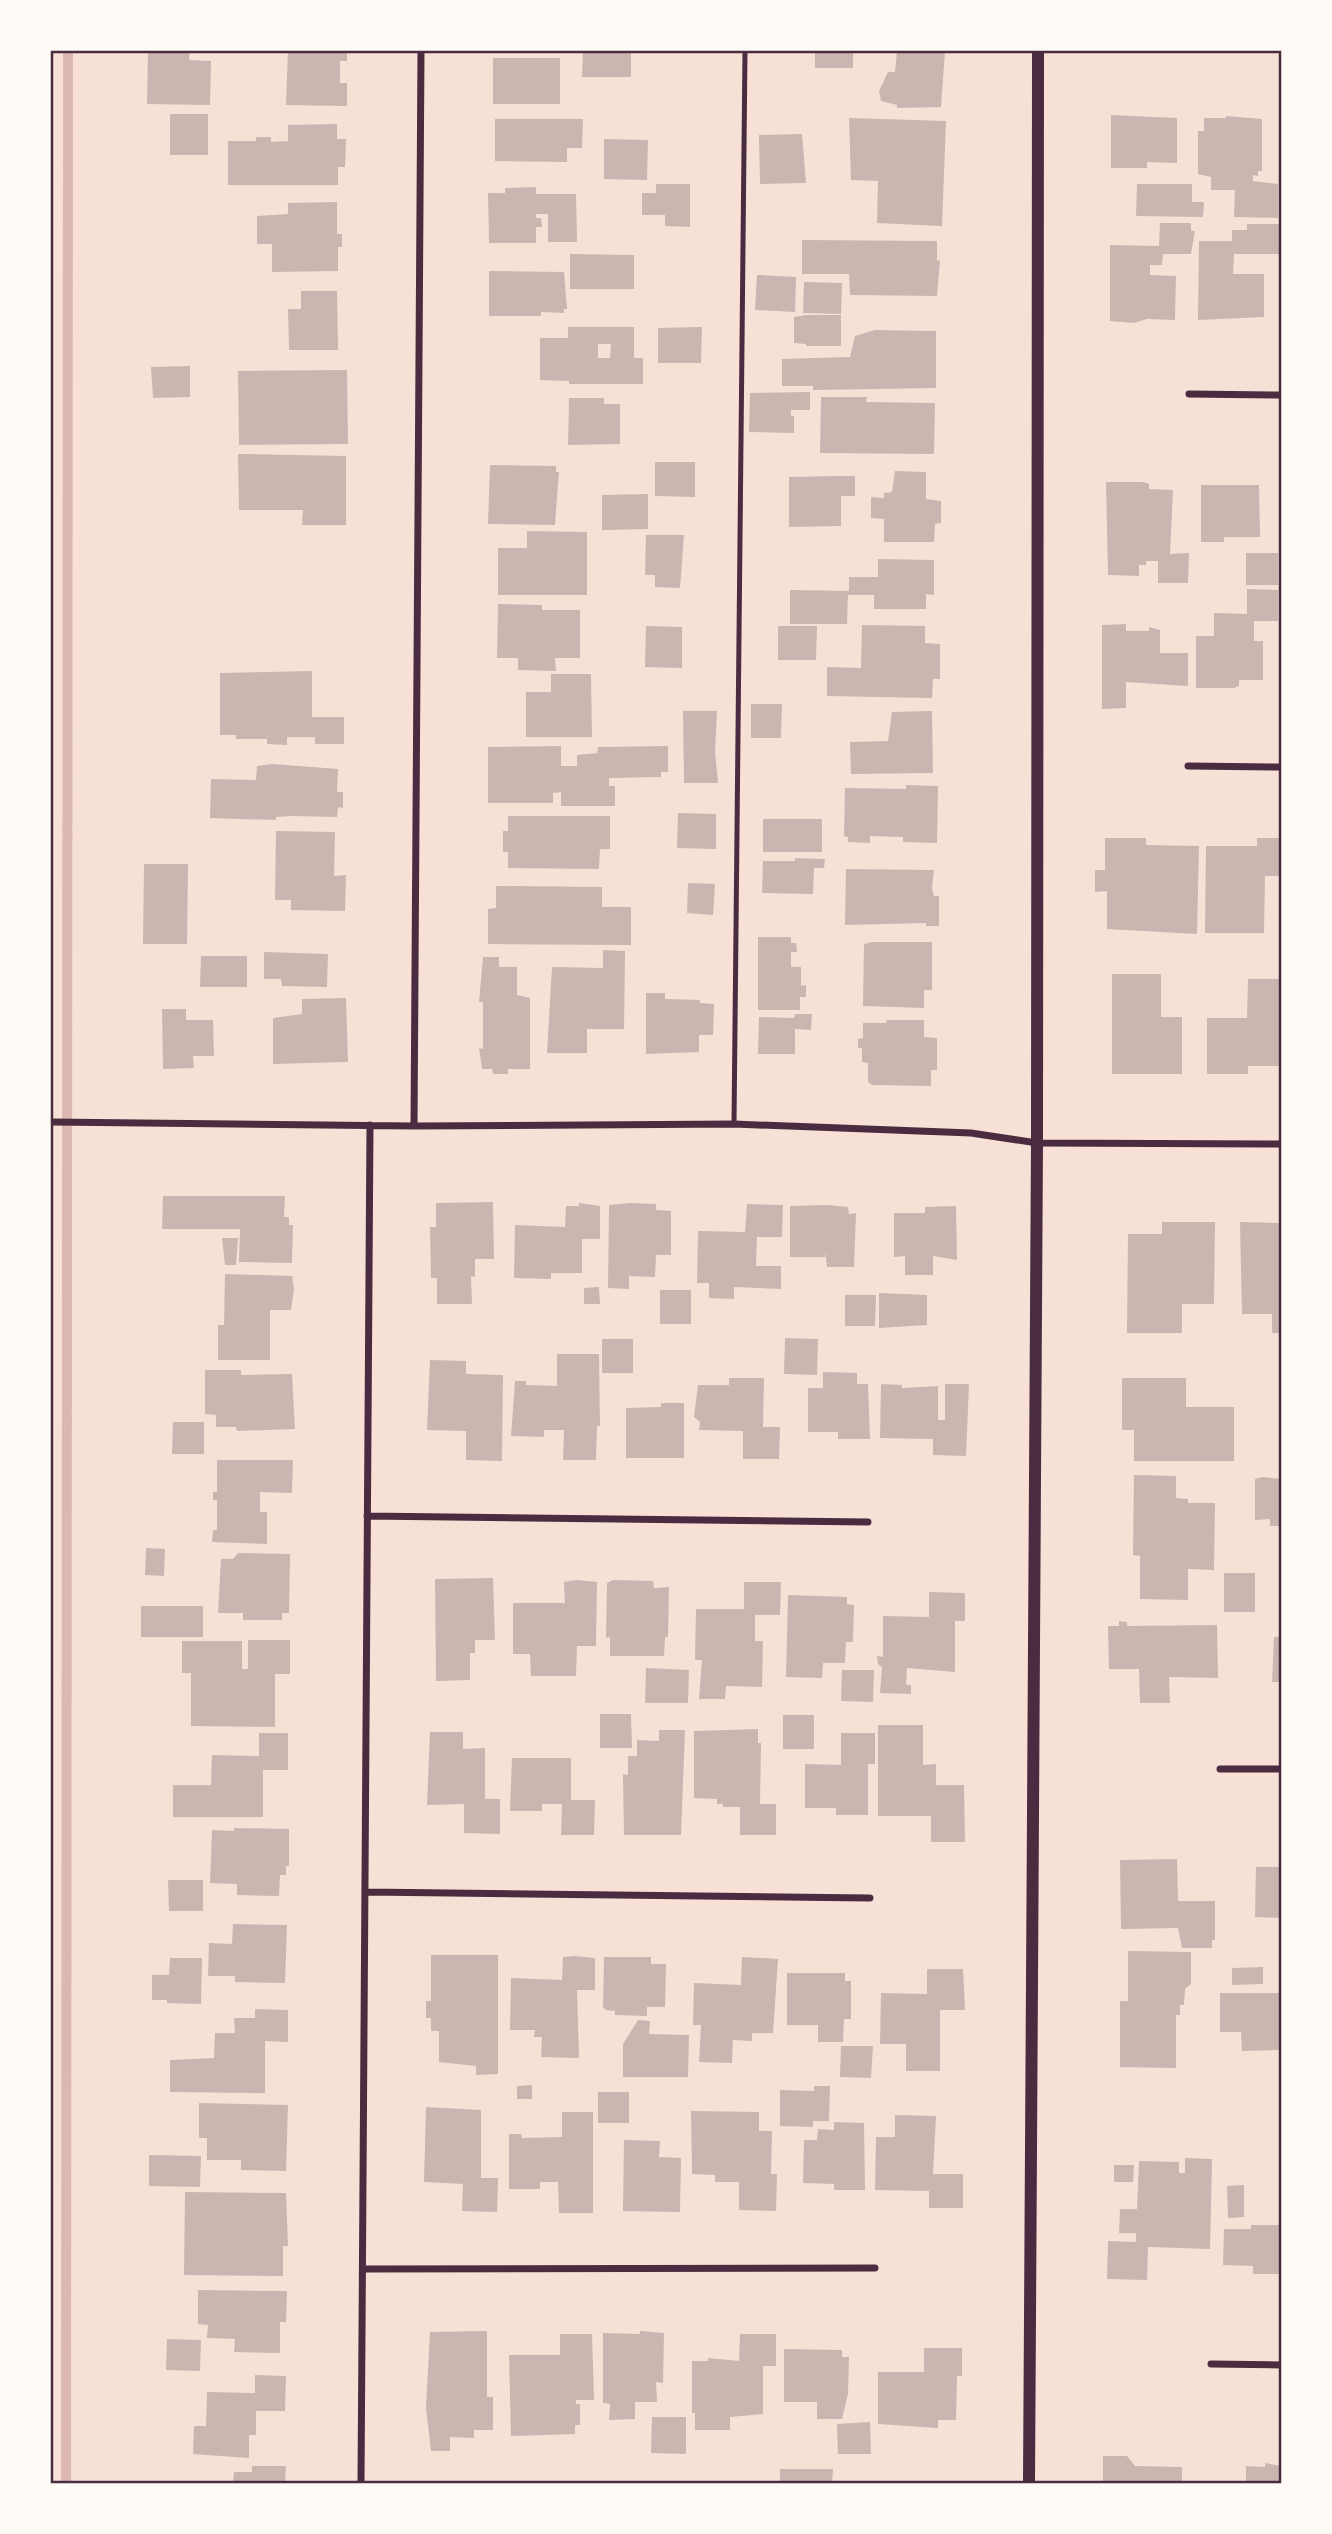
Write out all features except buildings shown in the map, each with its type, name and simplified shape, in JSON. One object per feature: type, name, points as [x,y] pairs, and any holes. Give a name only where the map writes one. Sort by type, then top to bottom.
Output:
[{"type":"street","points":[[414,1126],[421,51]]},
{"type":"street","points":[[1029,2483],[1037,1143],[1038,51]]},
{"type":"street","points":[[1189,394],[1281,395]]},
{"type":"street","points":[[1188,766],[1281,767]]},
{"type":"street","points":[[52,1122],[414,1126],[734,1124],[971,1133],[1037,1143],[1281,1144]]},
{"type":"street","points":[[361,2483],[370,1125]]},
{"type":"street","points":[[367,1516],[868,1522]]},
{"type":"street","points":[[1220,1769],[1281,1769]]},
{"type":"street","points":[[367,1892],[870,1898]]},
{"type":"street","points":[[363,2269],[875,2268]]},
{"type":"street","points":[[1211,2364],[1281,2365]]},
{"type":"lane","points":[[734,1124],[745,51]]},
{"type":"waterway","points":[[66,2483],[68,51]]}]
